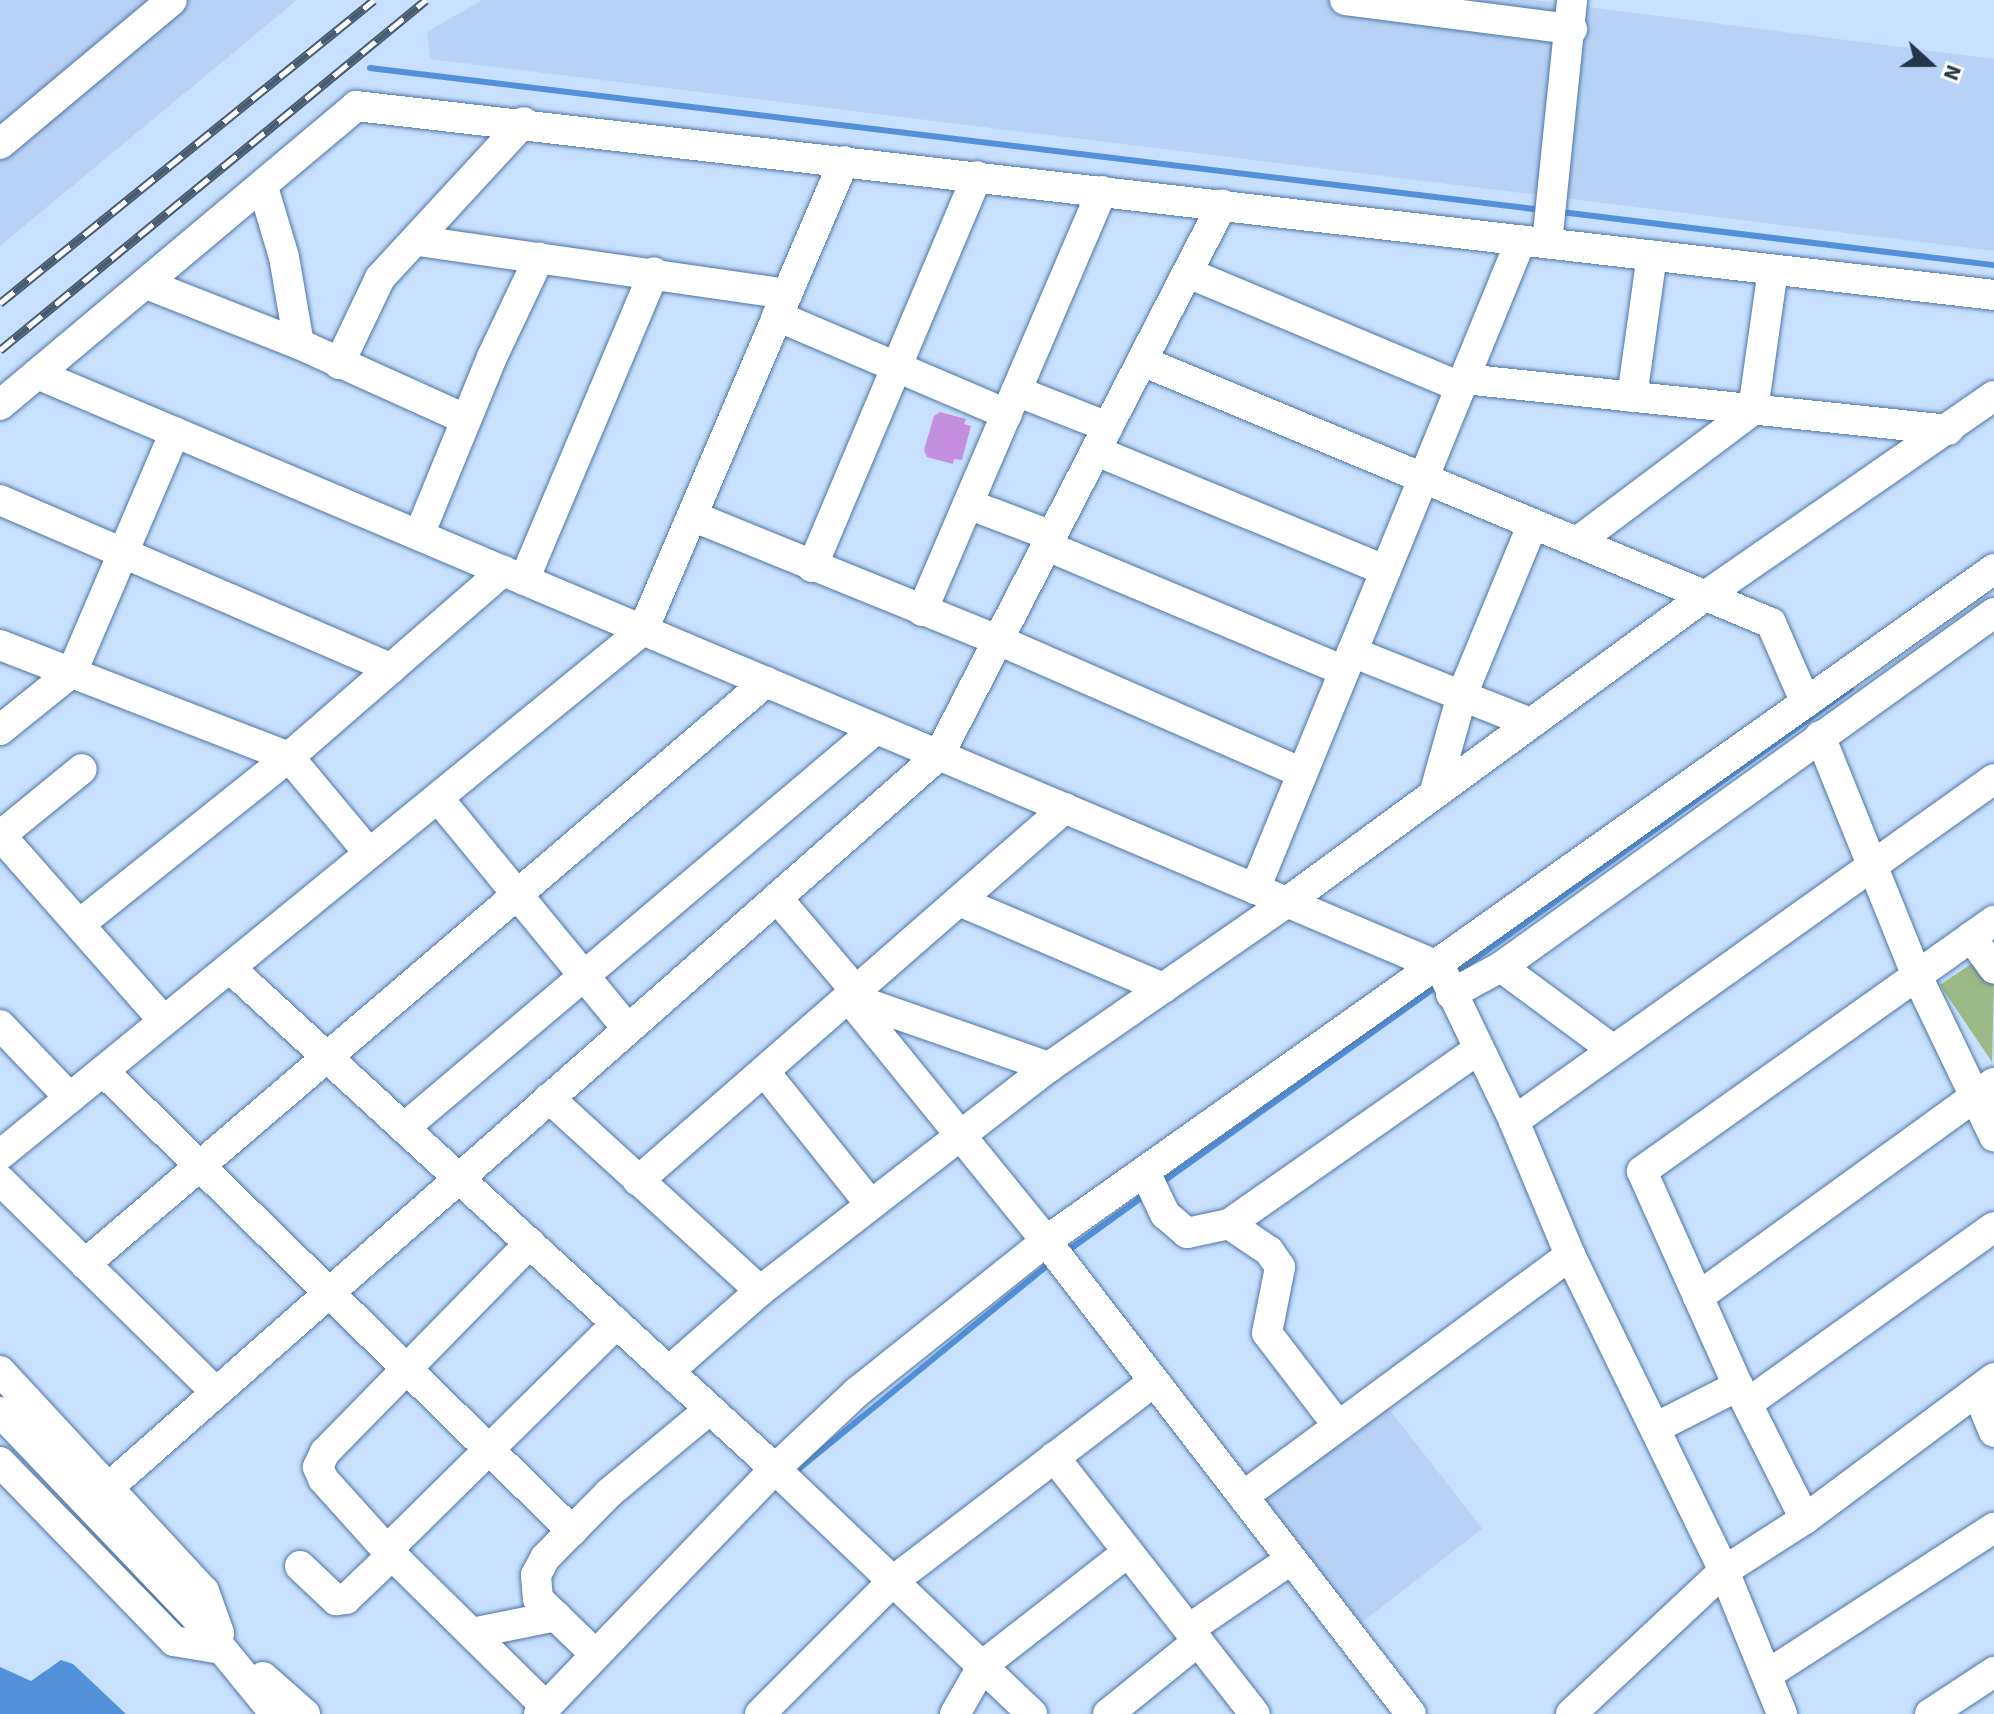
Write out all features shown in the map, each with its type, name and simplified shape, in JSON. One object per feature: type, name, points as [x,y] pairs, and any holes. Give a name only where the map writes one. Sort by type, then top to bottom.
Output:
[{"type":"street","points":[[0,144],[172,0]]},
{"type":"street","points":[[1255,889],[1462,383],[1542,230],[1576,9],[1345,0]]},
{"type":"street","points":[[0,405],[149,285],[356,106],[524,122],[1222,205],[1542,230],[1652,255],[1994,295]]},
{"type":"street","points":[[339,364],[380,278],[419,241],[524,122]]},
{"type":"street","points":[[0,1155],[643,630],[844,161]]},
{"type":"street","points":[[812,567],[977,176]]},
{"type":"street","points":[[263,187],[284,257],[299,344]]},
{"type":"street","points":[[922,611],[1102,191]]},
{"type":"street","points":[[108,1488],[939,755],[1222,205]]},
{"type":"street","points":[[419,241],[654,272],[782,305],[896,367],[1012,403],[1102,439],[1385,570]]},
{"type":"street","points":[[1632,397],[1652,255]]},
{"type":"street","points":[[419,535],[465,419],[539,258]]},
{"type":"street","points":[[1577,542],[1753,410],[1773,269]]},
{"type":"street","points":[[81,923],[289,757],[391,668],[514,575],[654,272]]},
{"type":"street","points":[[1188,273],[1462,383],[1632,397],[1948,430]]},
{"type":"street","points":[[149,285],[299,344],[465,419]]},
{"type":"street","points":[[1142,361],[1771,623],[1806,703]]},
{"type":"street","points":[[37,374],[1287,902],[1446,980],[1514,1121],[1570,1255],[1657,1427],[1724,1571],[1782,1714]]},
{"type":"street","points":[[669,1371],[760,1291],[1049,1067],[1287,902],[1528,722],[1705,596],[1948,430],[1990,409]]},
{"type":"street","points":[[0,730],[72,672],[175,432]]},
{"type":"street","points":[[0,500],[391,668]]},
{"type":"street","points":[[968,504],[1049,541],[1348,661],[1462,695],[1528,722]]},
{"type":"street","points":[[692,516],[998,640],[1302,773]]},
{"type":"street","points":[[1435,791],[1462,695],[1533,524]]},
{"type":"street","points":[[530,1243],[405,1366],[325,1452],[318,1467],[323,1479],[390,1552],[472,1633],[543,1710],[775,1469],[857,1392],[1046,1241],[1145,1172],[1446,980],[1806,703],[1994,569]]},
{"type":"street","points":[[1446,980],[1501,967],[1994,613]]},
{"type":"street","points":[[0,645],[289,757],[369,853]]},
{"type":"street","points":[[85,1264],[766,682]]},
{"type":"street","points":[[404,1128],[876,729]]},
{"type":"street","points":[[1820,736],[1917,976],[1985,1090],[1994,1136]]},
{"type":"street","points":[[82,769],[0,835],[81,923],[164,1021]]},
{"type":"street","points":[[1514,1121],[1994,779]]},
{"type":"street","points":[[438,798],[628,1029]]},
{"type":"street","points":[[638,1181],[1065,808]]},
{"type":"street","points":[[777,898],[959,1137],[1046,1241],[1152,1383],[1245,1495],[1290,1560],[1409,1714]]},
{"type":"street","points":[[959,901],[1163,988]]},
{"type":"street","points":[[1805,1519],[1743,1395],[1642,1171],[1983,929],[1994,969]]},
{"type":"street","points":[[1501,967],[1613,1050]]},
{"type":"street","points":[[230,968],[775,1469],[1032,1714]]},
{"type":"street","points":[[852,994],[1049,1067]]},
{"type":"street","points":[[0,1025],[70,1098]]},
{"type":"street","points":[[1145,1172],[1165,1214],[1187,1233],[1229,1224],[1479,1049]]},
{"type":"street","points":[[103,1071],[572,1531]]},
{"type":"street","points":[[764,1071],[871,1205]]},
{"type":"street","points":[[1698,1297],[1985,1090]]},
{"type":"street","points":[[549,1098],[760,1291]]},
{"type":"street","points":[[0,1180],[216,1392]]},
{"type":"street","points":[[1229,1224],[1269,1251],[1280,1267],[1267,1333],[1338,1426]]},
{"type":"street","points":[[1657,1427],[1743,1395],[1994,1227]]},
{"type":"street","points":[[1245,1495],[1570,1255]]},
{"type":"street","points":[[300,1566],[336,1600],[346,1599],[617,1323]]},
{"type":"street","points":[[0,1371],[204,1591],[221,1644],[305,1714]]},
{"type":"street","points":[[760,1714],[893,1581],[1152,1383]]},
{"type":"street","points":[[1571,1714],[1724,1571],[1805,1519],[1986,1384],[1994,1432]]},
{"type":"street","points":[[595,1654],[538,1599],[536,1575],[572,1531],[710,1409]]},
{"type":"street","points":[[0,1412],[221,1644],[275,1714]]},
{"type":"street","points":[[1054,1457],[1194,1635],[1239,1709]]},
{"type":"street","points":[[0,1462],[174,1641],[221,1644]]},
{"type":"street","points":[[1768,1674],[1994,1528]]},
{"type":"street","points":[[955,1714],[983,1665],[1127,1553]]},
{"type":"street","points":[[1108,1714],[1194,1635],[1290,1560]]},
{"type":"street","points":[[472,1633],[556,1616]]},
{"type":"street","points":[[1930,1714],[1994,1672]]},
{"type":"shaded area","points":[[0,0],[297,0],[0,246]]},
{"type":"shaded area","points":[[482,0],[1533,0],[1994,59],[1994,251],[430,59],[427,32]]},
{"type":"shaded area","points":[[1385,1404],[1482,1529],[1360,1624],[1263,1499]]},
{"type":"green space","points":[[1980,958],[1994,979],[1992,1062],[1940,985]]},
{"type":"water","points":[[61,1660],[73,1664],[126,1714],[0,1714],[0,1667],[31,1681]]},
{"type":"building","points":[[940,412],[966,419],[964,424],[971,426],[962,460],[954,459],[953,464],[927,457],[924,450],[934,416]]},
{"type":"waterway","points":[[370,68],[1542,210]]},
{"type":"waterway","points":[[1561,212],[1994,265]]},
{"type":"waterway","points":[[1454,974],[1851,689]]},
{"type":"waterway","points":[[1161,1183],[1439,985]]},
{"type":"waterway","points":[[1066,1252],[1145,1195]]},
{"type":"waterway","points":[[795,1472],[1050,1263]]},
{"type":"railway","points":[[0,303],[374,0]]},
{"type":"railway","points":[[0,350],[426,0]]}]
